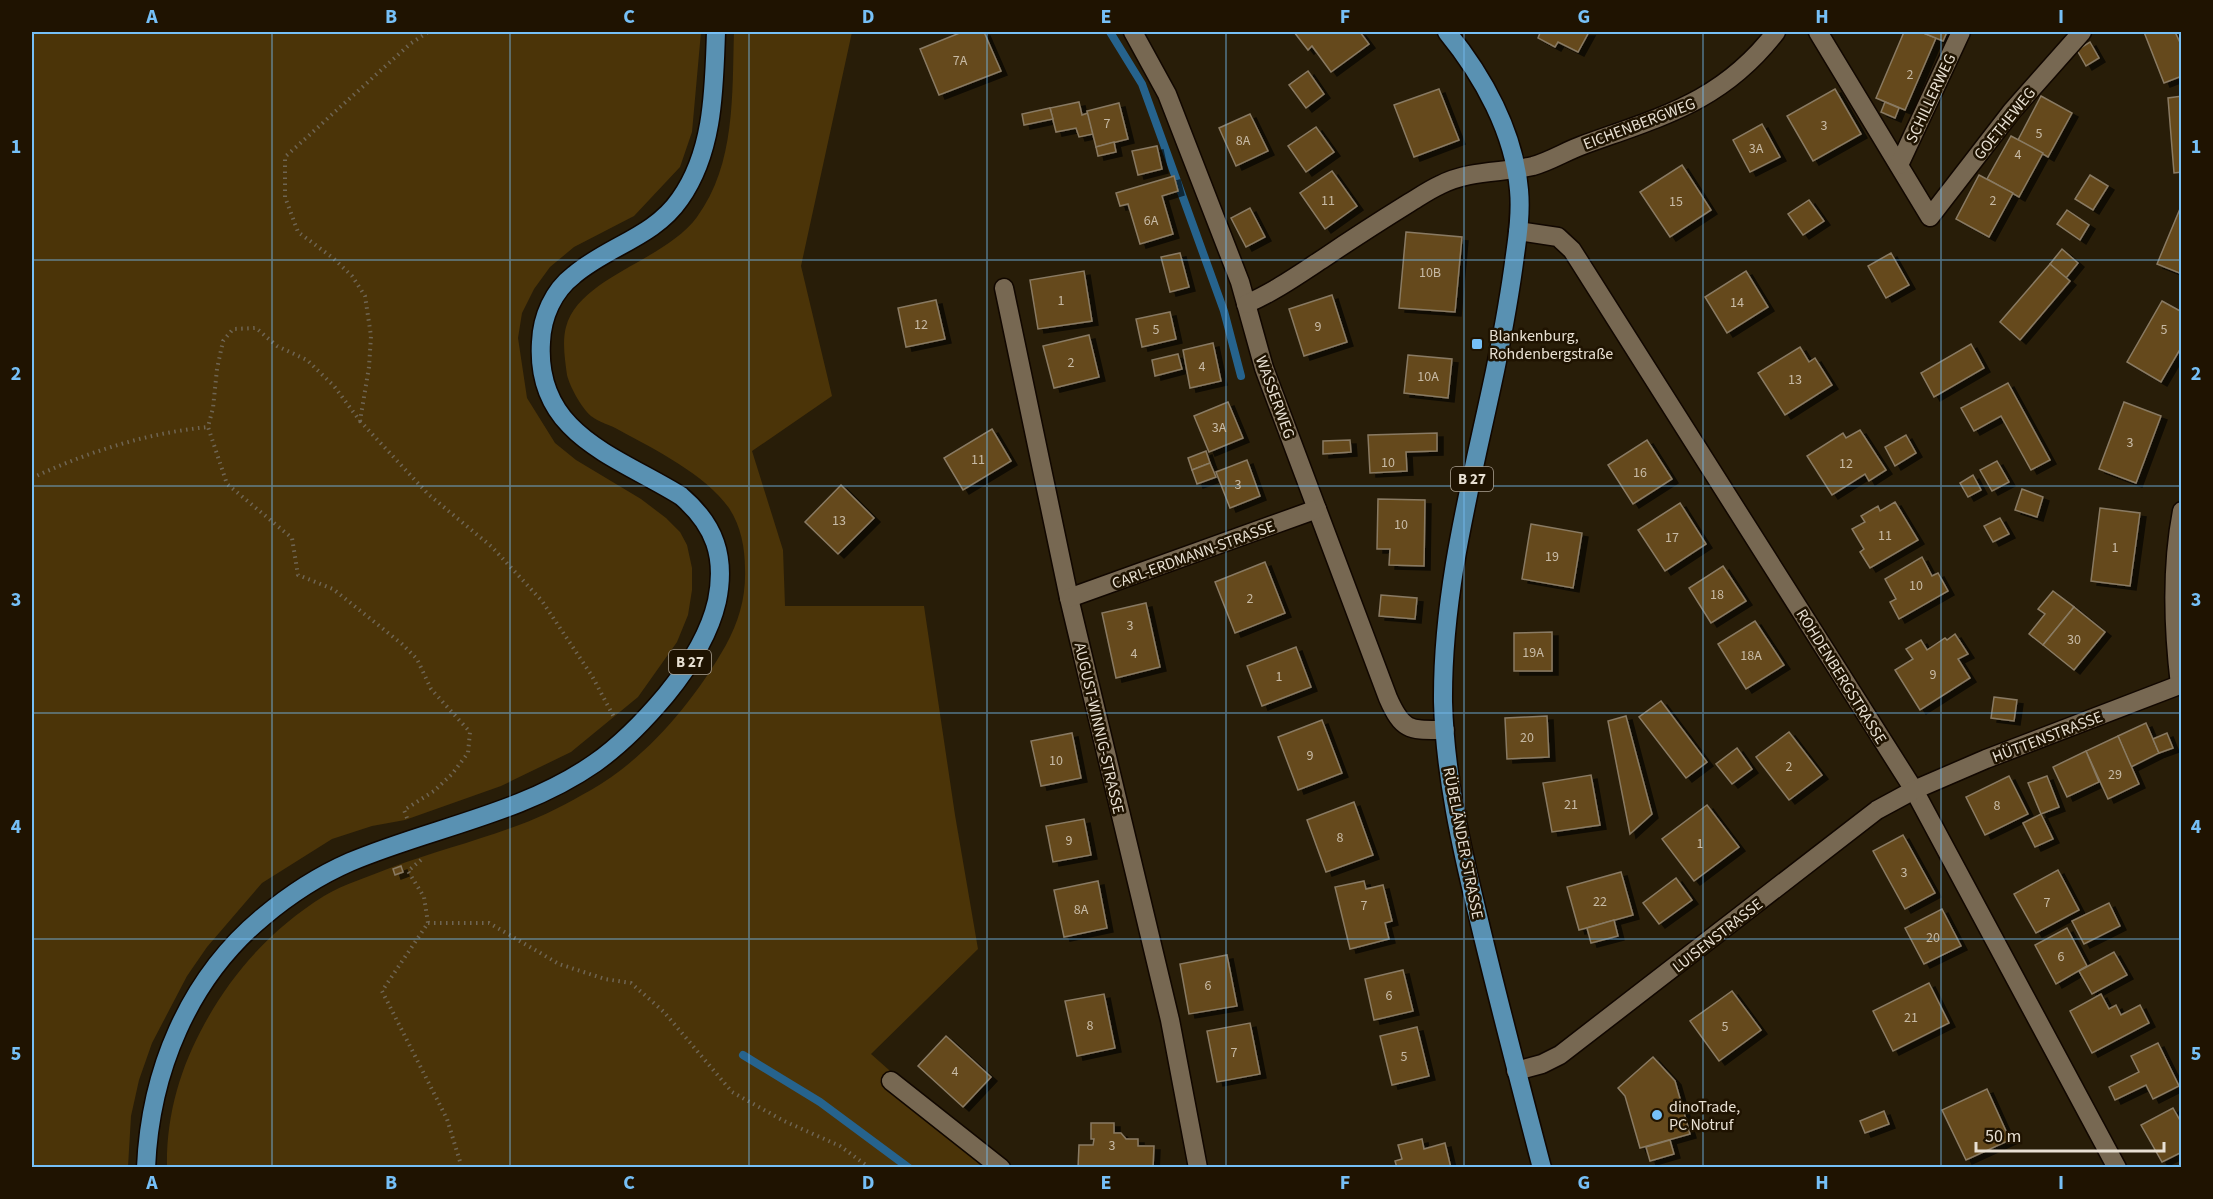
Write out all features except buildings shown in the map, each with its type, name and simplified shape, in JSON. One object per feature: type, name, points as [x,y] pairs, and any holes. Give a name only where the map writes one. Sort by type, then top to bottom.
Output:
[{"type":"main road","name":"B 27","points":[[146,1167],[154,1097],[168,1052],[194,999],[223,958],[261,919],[314,881],[348,862],[477,818],[536,794],[595,763],[625,739],[653,710],[676,683],[705,634],[714,613],[718,592],[719,556],[706,522],[694,508],[665,486],[588,443],[570,428],[548,392],[542,370],[542,325],[557,293],[573,276],[647,232],[666,216],[690,184],[698,166],[710,113],[716,32]]},
{"type":"main road","name":"RÜBELÄNDER STRASSE","points":[[1447,32],[1472,67],[1494,105],[1508,140],[1519,191],[1518,231],[1504,326],[1449,598],[1444,665],[1445,730],[1457,825],[1516,1071],[1542,1167]]},
{"type":"street","name":"WASSERWEG","points":[[1133,32],[1167,94],[1240,282],[1264,368],[1357,619],[1395,714],[1411,728],[1445,730]]},
{"type":"street","name":"EICHENBERGWEG","points":[[1246,304],[1269,294],[1440,184],[1479,172],[1547,162],[1583,145],[1666,116],[1705,97],[1761,51],[1776,32]]},
{"type":"street","points":[[1818,32],[1899,165]]},
{"type":"street","name":"SCHILLERWEG","points":[[1899,165],[1961,32]]},
{"type":"street","name":"GOETHEWEG","points":[[1899,165],[1930,217],[2012,111],[2082,32]]},
{"type":"street","name":"ROHDENBERGSTRASSE","points":[[1518,231],[1558,237],[1572,250],[1914,790],[2117,1167]]},
{"type":"street","name":"AUGUST-WINNIG-STRASSE","points":[[1004,288],[1069,598],[1170,1020],[1198,1167]]},
{"type":"street","name":"CARL-ERDMANN-STRASSE","points":[[1069,598],[1317,509]]},
{"type":"street","points":[[2181,511],[2174,587],[2175,643],[2181,684]]},
{"type":"street","name":"HÜTTENSTRASSE","points":[[1914,790],[1986,759],[2181,684]]},
{"type":"street","name":"LUISENSTRASSE","points":[[1516,1071],[1542,1064],[1560,1055],[1717,935],[1846,832],[1877,810],[1914,790]]},
{"type":"street","points":[[891,1082],[1001,1167]]},
{"type":"path","points":[[360,421],[369,367],[371,336],[365,296],[352,276],[333,258],[298,232],[285,197],[285,157],[410,44],[428,32]]},
{"type":"path","points":[[414,838],[404,810],[434,791],[452,774],[468,753],[470,732],[431,689],[417,659],[402,644],[333,589],[298,575],[292,538],[249,504],[227,483],[208,427],[223,341],[233,328],[256,328],[277,346],[307,360],[334,386],[360,421],[428,494],[492,548],[542,601],[592,676],[625,739]]},
{"type":"path","points":[[32,477],[66,461],[107,448],[174,432],[208,427]]},
{"type":"path","points":[[421,860],[408,871],[424,897],[428,923],[382,991],[447,1119],[462,1167]]},
{"type":"path","points":[[428,923],[489,923],[559,964],[605,979],[631,983],[664,1012],[732,1092],[784,1121],[840,1146],[870,1167]]},
{"type":"shaded area","points":[[32,32],[701,32],[692,132],[680,167],[634,216],[574,247],[550,267],[534,289],[522,313],[518,338],[527,398],[555,443],[576,460],[641,499],[666,518],[680,532],[687,545],[692,568],[692,590],[688,615],[677,642],[638,697],[571,752],[501,786],[405,820],[372,826],[332,839],[262,883],[207,947],[187,976],[152,1043],[139,1080],[131,1116],[128,1167],[32,1167]]},
{"type":"shaded area","points":[[734,32],[852,32],[801,266],[832,396],[752,451],[783,550],[785,606],[924,606],[955,815],[978,949],[871,1054],[998,1167],[167,1168],[172,1111],[188,1057],[205,1023],[229,985],[272,936],[305,908],[340,888],[406,862],[528,821],[574,800],[612,777],[650,745],[668,726],[699,687],[731,636],[741,608],[745,561],[739,530],[729,508],[707,485],[678,464],[591,416],[568,380],[564,345],[566,327],[574,310],[587,295],[665,246],[683,232],[697,217],[710,196],[719,174],[729,128]]},
{"type":"waterway","points":[[1110,32],[1142,84],[1224,311],[1241,376]]},
{"type":"waterway","points":[[743,1055],[820,1102],[909,1168]]},
{"type":"place","name":"Blankenburg, Rohdenbergstraße","points":[[1477,344]]},
{"type":"place","name":"dinoTrade, PC Notruf","points":[[1657,1115]]}]
